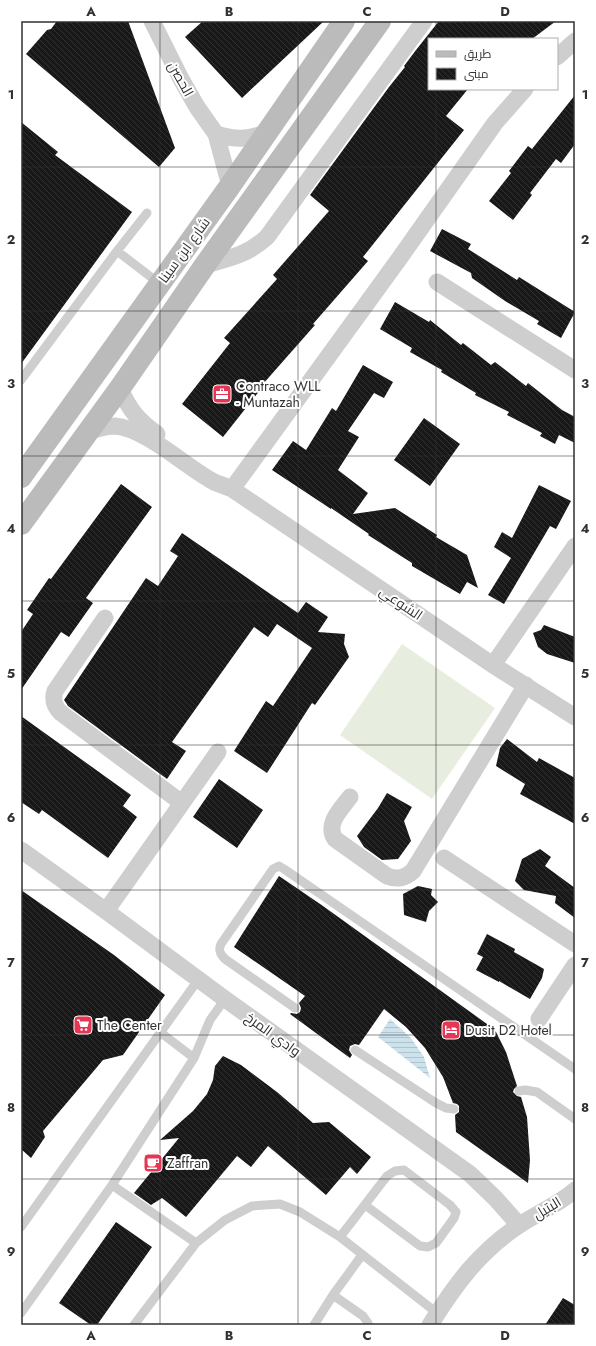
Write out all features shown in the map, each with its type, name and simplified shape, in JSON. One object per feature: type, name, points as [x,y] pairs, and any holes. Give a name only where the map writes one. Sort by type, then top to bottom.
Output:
[{"type":"street","name":"الحصن","points":[[152,21],[181,79],[216,134],[230,186]]},
{"type":"street","name":"شارع ابن سينا","points":[[21,477],[230,186],[344,21]]},
{"type":"street","name":"شارع ابن سينا","points":[[21,524],[120,388],[205,265],[380,21]]},
{"type":"street","name":"شارع ابن سينا","points":[[205,265],[245,253],[257,246],[267,237],[424,21]]},
{"type":"street","points":[[558,57],[575,41]]},
{"type":"street","points":[[230,488],[395,265],[495,123],[524,90]]},
{"type":"street","points":[[216,134],[242,139],[255,137],[267,132]]},
{"type":"street","points":[[437,282],[573,366]]},
{"type":"street","name":"الشوعي","points":[[120,388],[131,410],[138,419],[214,474],[230,488],[494,665],[575,717]]},
{"type":"street","name":"الشوعي","points":[[87,432],[101,427],[115,426],[142,434],[210,480],[230,488]]},
{"type":"street","points":[[494,665],[575,546]]},
{"type":"street","points":[[105,618],[55,691],[53,702],[61,713],[182,803]]},
{"type":"street","points":[[350,797],[332,823],[332,834],[335,839],[387,876],[402,878],[409,875],[413,871],[526,685]]},
{"type":"street","points":[[106,911],[218,752]]},
{"type":"street","name":"وادي المرخ","points":[[21,850],[198,980],[470,1174],[499,1202],[519,1225]]},
{"type":"street","points":[[444,858],[575,944]]},
{"type":"street","points":[[539,1019],[575,965]]},
{"type":"street","name":"البتيل","points":[[434,1319],[451,1293],[486,1251],[519,1225],[554,1205],[575,1190]]},
{"type":"lane","points":[[21,380],[117,250],[147,213]]},
{"type":"lane","points":[[117,250],[160,284]]},
{"type":"lane","points":[[295,1008],[225,958],[219,952],[221,944],[273,869],[279,866],[575,1069]]},
{"type":"lane","points":[[21,1227],[198,980]]},
{"type":"lane","points":[[21,1313],[112,1185],[194,1058],[210,1020],[225,999]]},
{"type":"lane","points":[[160,1032],[194,1058]]},
{"type":"lane","points":[[355,1050],[436,1103],[446,1108],[454,1109]]},
{"type":"lane","points":[[519,1091],[525,1090],[537,1092],[575,1119]]},
{"type":"lane","points":[[340,1237],[387,1176],[395,1171],[404,1170],[450,1205],[456,1212],[454,1218],[436,1244],[420,1246],[365,1205]]},
{"type":"lane","points":[[112,1185],[196,1243]]},
{"type":"lane","points":[[134,1325],[196,1243],[225,1220],[252,1206],[280,1204],[300,1212],[340,1237],[434,1319]]},
{"type":"lane","points":[[314,1325],[333,1294],[362,1255]]},
{"type":"lane","points":[[333,1294],[363,1316],[368,1323],[367,1325]]},
{"type":"green space","points":[[402,644],[495,708],[432,799],[340,735]]},
{"type":"water","points":[[390,1019],[411,1038],[424,1057],[430,1078],[378,1037]]},
{"type":"building","points":[[57,21],[128,21],[175,148],[159,167],[26,54]]},
{"type":"building","points":[[203,21],[324,21],[242,98],[185,37]]},
{"type":"building","points":[[439,21],[556,21],[533,38],[428,38],[428,90],[467,90],[446,116],[464,130],[363,257],[368,261],[313,324],[315,325],[263,384],[264,385],[223,437],[182,404],[230,343],[224,338],[277,279],[273,275],[329,211],[310,195],[416,50]]},
{"type":"building","points":[[575,95],[575,144],[561,163],[556,159],[530,193],[532,195],[513,220],[489,201],[511,173],[509,171],[528,146],[532,149]]},
{"type":"building","points":[[21,122],[58,152],[55,155],[132,212],[21,364]]},
{"type":"building","points":[[442,229],[471,244],[468,249],[517,280],[519,277],[575,312],[561,338],[537,324],[539,321],[505,301],[472,278],[471,273],[430,251]]},
{"type":"building","points":[[395,302],[429,322],[430,320],[461,345],[463,343],[491,365],[495,362],[526,386],[528,383],[562,410],[575,417],[575,443],[559,435],[555,444],[540,436],[542,433],[507,415],[509,412],[475,395],[476,393],[441,372],[442,370],[410,352],[412,348],[380,329]]},
{"type":"building","points":[[363,365],[393,382],[384,398],[374,393],[348,431],[359,437],[338,470],[368,493],[353,514],[395,508],[437,535],[436,537],[467,555],[478,588],[467,582],[460,594],[412,566],[412,563],[272,470],[293,441],[306,450],[332,408],[336,411]]},
{"type":"building","points":[[424,418],[460,444],[430,486],[394,460]]},
{"type":"building","points":[[121,484],[152,507],[86,598],[93,603],[69,637],[61,632],[21,690],[21,632],[33,614],[27,610],[49,578],[51,579]]},
{"type":"building","points":[[539,485],[571,501],[556,529],[550,526],[504,604],[488,595],[511,558],[494,547],[502,532],[512,538]]},
{"type":"building","points":[[182,533],[298,613],[306,602],[328,617],[318,632],[345,634],[344,644],[349,657],[315,705],[312,703],[267,773],[234,751],[266,701],[273,706],[312,648],[277,624],[268,637],[254,627],[172,742],[186,751],[167,779],[68,706],[64,700],[146,578],[158,586],[178,556],[170,551]]},
{"type":"building","points":[[544,625],[575,637],[575,663],[547,654],[538,647],[533,633],[541,630]]},
{"type":"building","points":[[21,716],[131,795],[123,806],[137,817],[108,858],[42,810],[39,814],[21,802]]},
{"type":"building","points":[[507,739],[537,762],[539,758],[575,778],[575,824],[520,794],[525,784],[496,766],[500,748]]},
{"type":"building","points":[[219,779],[263,810],[237,848],[193,817]]},
{"type":"building","points":[[387,793],[412,807],[404,821],[411,841],[398,859],[382,860],[364,847],[357,836],[378,808]]},
{"type":"building","points":[[540,849],[551,857],[545,866],[575,888],[575,918],[555,903],[556,896],[524,890],[515,881],[522,859]]},
{"type":"building","name":"Dusit D2 Hotel","points":[[279,876],[323,906],[496,1032],[506,1052],[517,1086],[513,1092],[517,1096],[521,1097],[527,1117],[530,1160],[528,1183],[456,1132],[455,1115],[459,1112],[459,1106],[453,1103],[443,1077],[425,1048],[406,1027],[384,1009],[359,1045],[355,1044],[350,1046],[349,1050],[352,1055],[350,1058],[290,1014],[297,1014],[300,1012],[301,1008],[299,1003],[305,996],[234,947]]},
{"type":"building","points":[[418,886],[432,889],[431,895],[438,902],[429,911],[426,922],[404,915],[403,894]]},
{"type":"building","name":"The Center","points":[[21,890],[114,955],[165,995],[123,1055],[103,1060],[43,1131],[45,1137],[31,1158],[21,1149]]},
{"type":"building","points":[[487,934],[515,949],[514,952],[544,969],[542,978],[530,999],[476,970],[483,957],[477,954]]},
{"type":"building","points":[[223,1056],[241,1065],[277,1092],[313,1123],[329,1122],[371,1157],[357,1174],[350,1167],[326,1195],[268,1146],[251,1167],[237,1156],[186,1217],[162,1198],[151,1205],[134,1193],[179,1138],[160,1140],[193,1111],[207,1094],[213,1080],[215,1066]]},
{"type":"building","points":[[116,1222],[152,1247],[97,1325],[91,1325],[59,1303]]},
{"type":"building","points":[[563,1298],[575,1305],[575,1325],[545,1325]]},
{"type":"place","name":"Contraco WLL - Muntazah","points":[[222,394]]},
{"type":"place","name":"The Center","points":[[83,1025]]},
{"type":"place","name":"Dusit D2 Hotel","points":[[451,1030]]},
{"type":"place","name":"Zaffran","points":[[153,1163]]}]
